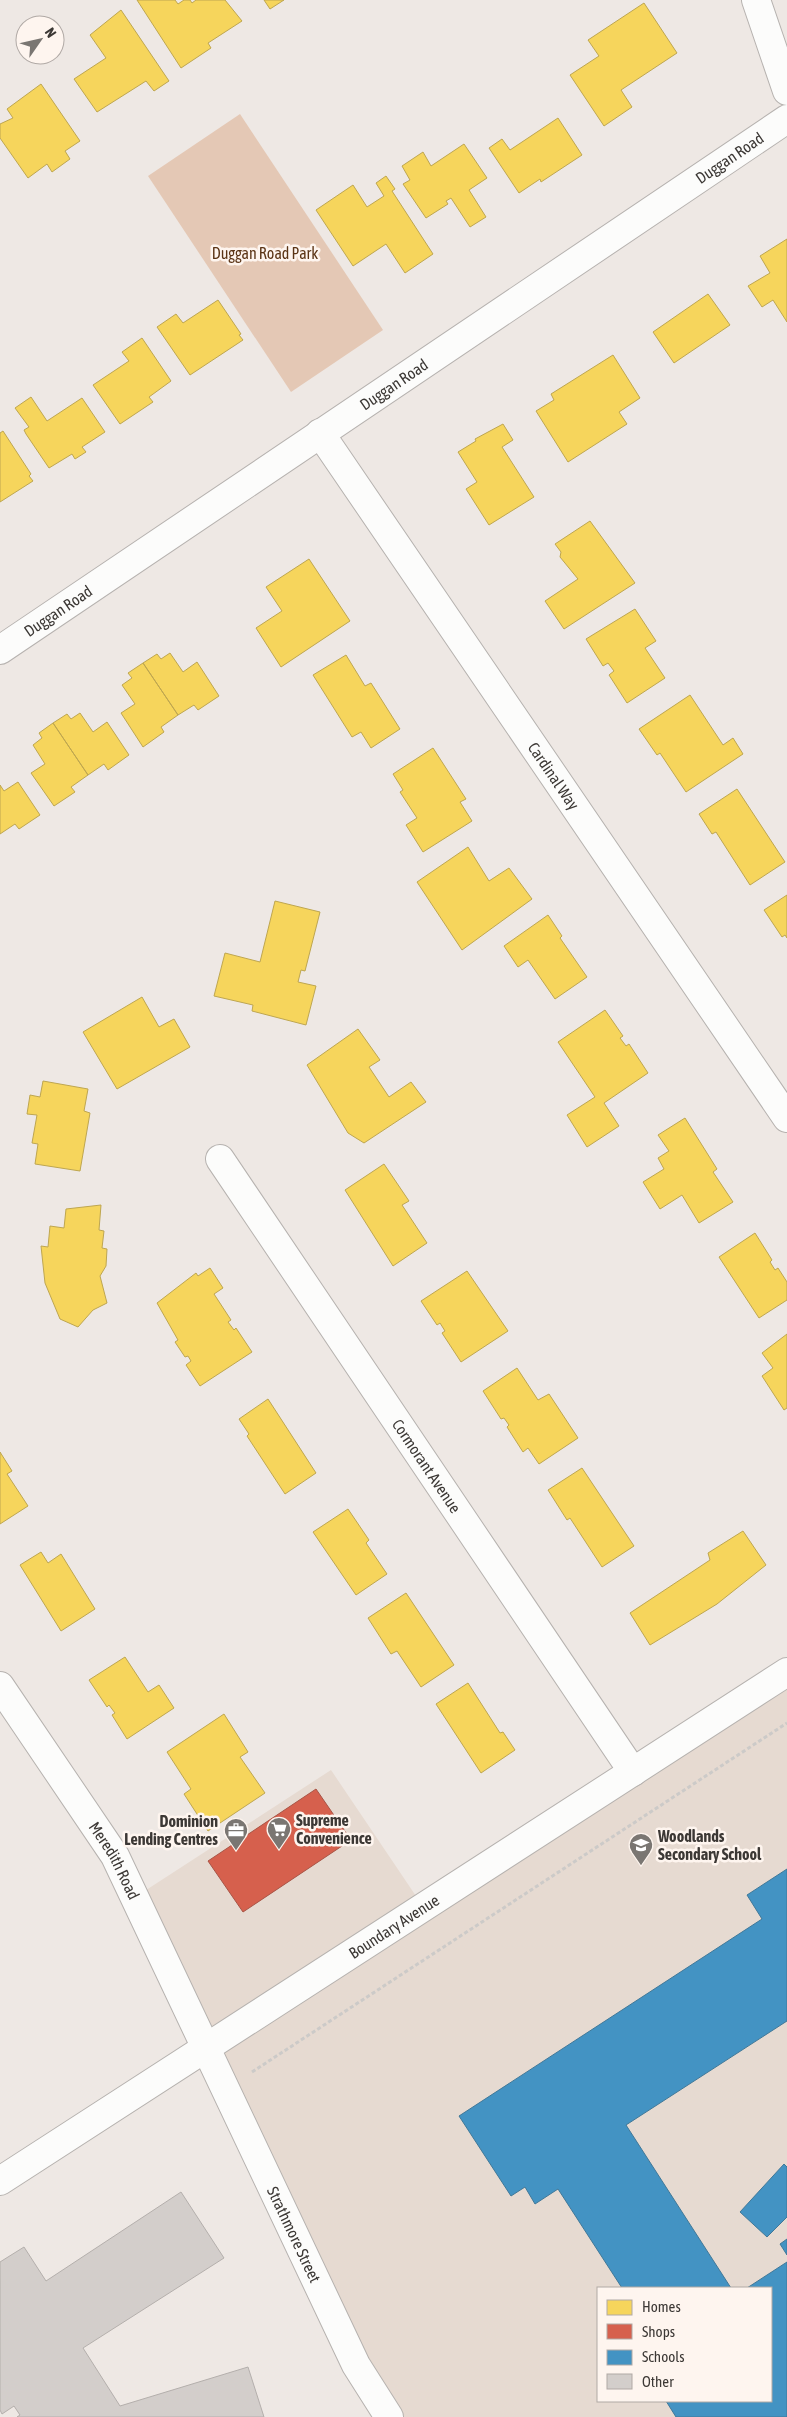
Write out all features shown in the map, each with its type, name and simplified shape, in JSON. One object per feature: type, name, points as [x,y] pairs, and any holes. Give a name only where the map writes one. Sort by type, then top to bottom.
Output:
[{"type":"street","points":[[756,0],[787,91]]},
{"type":"street","name":"Duggan Road","points":[[0,650],[787,119]]},
{"type":"street","name":"Cardinal Way","points":[[320,433],[787,1118]]},
{"type":"street","name":"Cormorant Avenue","points":[[220,1159],[633,1772]]},
{"type":"street","name":"Boundary Avenue","points":[[0,2180],[787,1672]]},
{"type":"street","name":"Meredith Road","points":[[0,1686],[115,1856],[206,2048]]},
{"type":"street","name":"Strathmore Street","points":[[206,2048],[356,2365],[389,2417]]},
{"type":"path","points":[[226,2089],[787,1723]]},
{"type":"shaded area","name":"Woodlands Secondary School","points":[[787,1685],[787,2417],[394,2417],[215,2048]]},
{"type":"shaded area","points":[[331,1770],[420,1902],[208,2039],[140,1894]]},
{"type":"green space","name":"Duggan Road Park","points":[[240,114],[383,330],[291,392],[148,176]]},
{"type":"building: Homes","points":[[137,0],[175,0],[178,4],[184,0],[190,0],[192,3],[196,0],[225,0],[242,21],[208,43],[211,48],[181,68]]},
{"type":"building: Homes","points":[[264,0],[284,0],[270,9]]},
{"type":"building: Homes","points":[[644,3],[677,53],[621,90],[632,107],[604,126],[570,75],[599,56],[588,40]]},
{"type":"building: Homes","points":[[121,10],[169,81],[154,91],[146,81],[97,112],[74,79],[106,58],[90,35]]},
{"type":"building: Homes","points":[[41,84],[80,141],[65,151],[70,159],[52,172],[47,164],[28,178],[0,138],[0,124],[13,118],[7,109]]},
{"type":"building: Homes","points":[[558,118],[582,155],[541,182],[540,179],[519,193],[489,148],[502,139],[510,150]]},
{"type":"building: Homes","points":[[464,144],[487,178],[469,190],[486,217],[470,227],[451,198],[446,201],[448,204],[426,218],[403,184],[410,180],[402,166],[423,152],[431,166]]},
{"type":"building: Homes","points":[[386,176],[395,189],[392,191],[433,254],[405,273],[386,244],[353,266],[316,210],[353,185],[367,207],[384,196],[376,183]]},
{"type":"building: Homes","points":[[787,239],[787,322],[773,300],[762,307],[748,286],[770,273],[760,256]]},
{"type":"building: Homes","points":[[708,294],[730,325],[674,363],[653,332]]},
{"type":"building: Homes","points":[[218,300],[243,340],[190,375],[157,327],[176,314],[183,323]]},
{"type":"building: Homes","points":[[142,338],[171,381],[149,397],[153,402],[120,424],[93,385],[129,361],[122,352]]},
{"type":"building: Homes","points":[[613,355],[640,398],[619,412],[627,424],[568,462],[536,411],[554,400],[551,394]]},
{"type":"building: Homes","points":[[31,397],[47,421],[82,398],[105,432],[82,447],[86,452],[75,459],[72,454],[49,468],[26,434],[24,430],[29,427],[15,408]]},
{"type":"building: Homes","points":[[503,424],[513,440],[502,447],[534,497],[489,525],[466,489],[477,482],[458,452],[476,441],[475,439]]},
{"type":"building: Homes","points":[[3,431],[31,474],[29,476],[33,481],[0,502],[0,433]]},
{"type":"building: Homes","points":[[590,521],[635,583],[564,629],[545,601],[578,579],[560,557],[561,552],[555,544]]},
{"type":"building: Homes","points":[[309,559],[350,621],[281,667],[256,628],[282,611],[266,587]]},
{"type":"building: Homes","points":[[635,609],[656,641],[645,648],[665,678],[627,703],[609,675],[614,671],[608,663],[603,666],[586,639]]},
{"type":"building: Homes","points":[[170,653],[183,672],[197,662],[219,696],[198,710],[194,705],[178,715],[143,663],[157,654],[161,659]]},
{"type":"building: Homes","points":[[346,655],[365,686],[371,683],[400,729],[371,748],[361,732],[352,737],[313,675]]},
{"type":"building: Homes","points":[[143,663],[178,715],[161,727],[164,732],[143,747],[121,713],[135,704],[122,685],[132,678],[128,673]]},
{"type":"building: Homes","points":[[690,695],[723,745],[733,738],[743,754],[686,792],[660,753],[657,755],[639,729]]},
{"type":"building: Homes","points":[[80,713],[93,732],[107,722],[129,755],[108,770],[104,764],[88,775],[53,723],[67,714],[71,719]]},
{"type":"building: Homes","points":[[53,723],[88,775],[71,787],[75,792],[54,806],[31,773],[45,764],[33,745],[42,738],[39,733]]},
{"type":"building: Homes","points":[[433,748],[466,799],[460,802],[472,821],[423,852],[406,825],[417,818],[400,792],[403,790],[393,774]]},
{"type":"building: Homes","points":[[18,782],[40,815],[19,829],[15,824],[0,834],[0,785],[4,791]]},
{"type":"building: Homes","points":[[737,789],[785,862],[750,885],[716,832],[712,834],[699,814]]},
{"type":"building: Homes","points":[[468,847],[489,881],[509,868],[532,899],[462,950],[417,882]]},
{"type":"building: Homes","points":[[787,895],[787,938],[785,935],[782,937],[764,910]]},
{"type":"building: Homes","points":[[275,901],[320,912],[305,971],[301,970],[298,982],[316,986],[306,1025],[252,1011],[253,1005],[214,996],[225,953],[260,962]]},
{"type":"building: Homes","points":[[548,915],[562,936],[560,938],[587,977],[555,999],[528,960],[518,967],[504,946]]},
{"type":"building: Homes","points":[[142,997],[159,1027],[174,1019],[190,1047],[117,1089],[83,1032]]},
{"type":"building: Homes","points":[[605,1010],[623,1036],[620,1038],[626,1046],[629,1044],[648,1073],[604,1103],[619,1126],[587,1147],[567,1115],[595,1097],[558,1042]]},
{"type":"building: Homes","points":[[358,1029],[380,1060],[369,1067],[389,1097],[411,1082],[426,1102],[364,1143],[348,1133],[307,1065]]},
{"type":"building: Homes","points":[[43,1081],[88,1089],[84,1111],[90,1113],[80,1171],[35,1164],[38,1144],[32,1143],[37,1115],[27,1114],[30,1095],[40,1097]]},
{"type":"building: Homes","points":[[685,1118],[717,1169],[713,1172],[733,1202],[699,1223],[682,1195],[660,1209],[643,1182],[664,1169],[658,1158],[669,1151],[658,1135]]},
{"type":"building: Homes","points":[[384,1164],[409,1201],[402,1205],[427,1243],[393,1266],[345,1190]]},
{"type":"building: Homes","points":[[101,1205],[99,1230],[104,1231],[102,1248],[107,1249],[106,1266],[100,1276],[107,1303],[93,1310],[78,1327],[60,1319],[45,1283],[41,1246],[48,1247],[50,1226],[64,1228],[66,1209]]},
{"type":"building: Homes","points":[[755,1233],[772,1260],[770,1262],[775,1270],[778,1268],[787,1282],[787,1300],[759,1318],[719,1257]]},
{"type":"building: Homes","points":[[210,1268],[223,1288],[214,1294],[231,1320],[228,1322],[234,1330],[236,1328],[252,1352],[200,1386],[186,1365],[191,1361],[188,1356],[185,1357],[175,1342],[178,1340],[157,1303],[196,1273],[198,1276]]},
{"type":"building: Homes","points":[[467,1271],[508,1331],[461,1362],[442,1333],[445,1331],[440,1323],[437,1325],[421,1301]]},
{"type":"building: Homes","points":[[787,1334],[787,1408],[784,1410],[762,1376],[773,1368],[762,1353]]},
{"type":"building: Homes","points":[[517,1368],[538,1400],[549,1394],[578,1438],[539,1464],[528,1448],[523,1452],[507,1427],[509,1425],[504,1418],[501,1419],[483,1391]]},
{"type":"building: Homes","points":[[268,1399],[316,1473],[285,1494],[247,1436],[249,1434],[239,1419]]},
{"type":"building: Homes","points":[[0,1452],[12,1471],[7,1474],[28,1506],[0,1524]]},
{"type":"building: Homes","points":[[582,1468],[634,1546],[602,1567],[570,1518],[567,1520],[548,1490]]},
{"type":"building: Homes","points":[[348,1509],[369,1540],[366,1543],[387,1574],[356,1595],[313,1532]]},
{"type":"building: Homes","points":[[743,1531],[766,1565],[717,1604],[650,1645],[630,1613],[710,1560],[708,1553]]},
{"type":"building: Homes","points":[[41,1552],[48,1563],[61,1554],[95,1609],[61,1631],[20,1565]]},
{"type":"building: Homes","points":[[406,1593],[454,1665],[421,1687],[397,1651],[391,1654],[368,1618]]},
{"type":"building: Homes","points":[[125,1657],[148,1692],[159,1685],[174,1708],[127,1739],[112,1715],[115,1713],[109,1705],[107,1707],[89,1680]]},
{"type":"building: Homes","points":[[468,1683],[500,1733],[503,1732],[515,1750],[481,1773],[436,1704]]},
{"type":"building: Homes","points":[[224,1714],[248,1752],[240,1757],[265,1793],[208,1831],[184,1794],[191,1789],[167,1752]]},
{"type":"building: Shops","name":"Supreme Convenience","points":[[316,1789],[351,1840],[243,1912],[208,1861]]},
{"type":"building: Schools","points":[[787,1869],[787,2021],[626,2125],[730,2287],[621,2287],[558,2189],[535,2204],[525,2187],[511,2196],[459,2116],[762,1919],[747,1895]]},
{"type":"building: Schools","points":[[784,2164],[787,2167],[787,2217],[767,2237],[740,2212]]},
{"type":"building: Schools","points":[[787,2239],[787,2255],[780,2244]]},
{"type":"building: Schools","points":[[787,2262],[787,2417],[676,2417],[667,2402],[772,2402],[772,2287],[749,2287]]},
{"type":"building: Other","points":[[181,2192],[224,2258],[83,2348],[120,2406],[248,2367],[264,2417],[17,2417],[20,2415],[14,2406],[2,2414],[0,2410],[0,2262],[24,2247],[46,2281]]},
{"type":"place","name":"Supreme Convenience","points":[[279,1850]]},
{"type":"place","name":"Dominion Lending Centres","points":[[236,1851]]},
{"type":"place","name":"Woodlands Secondary School","points":[[641,1866]]}]
